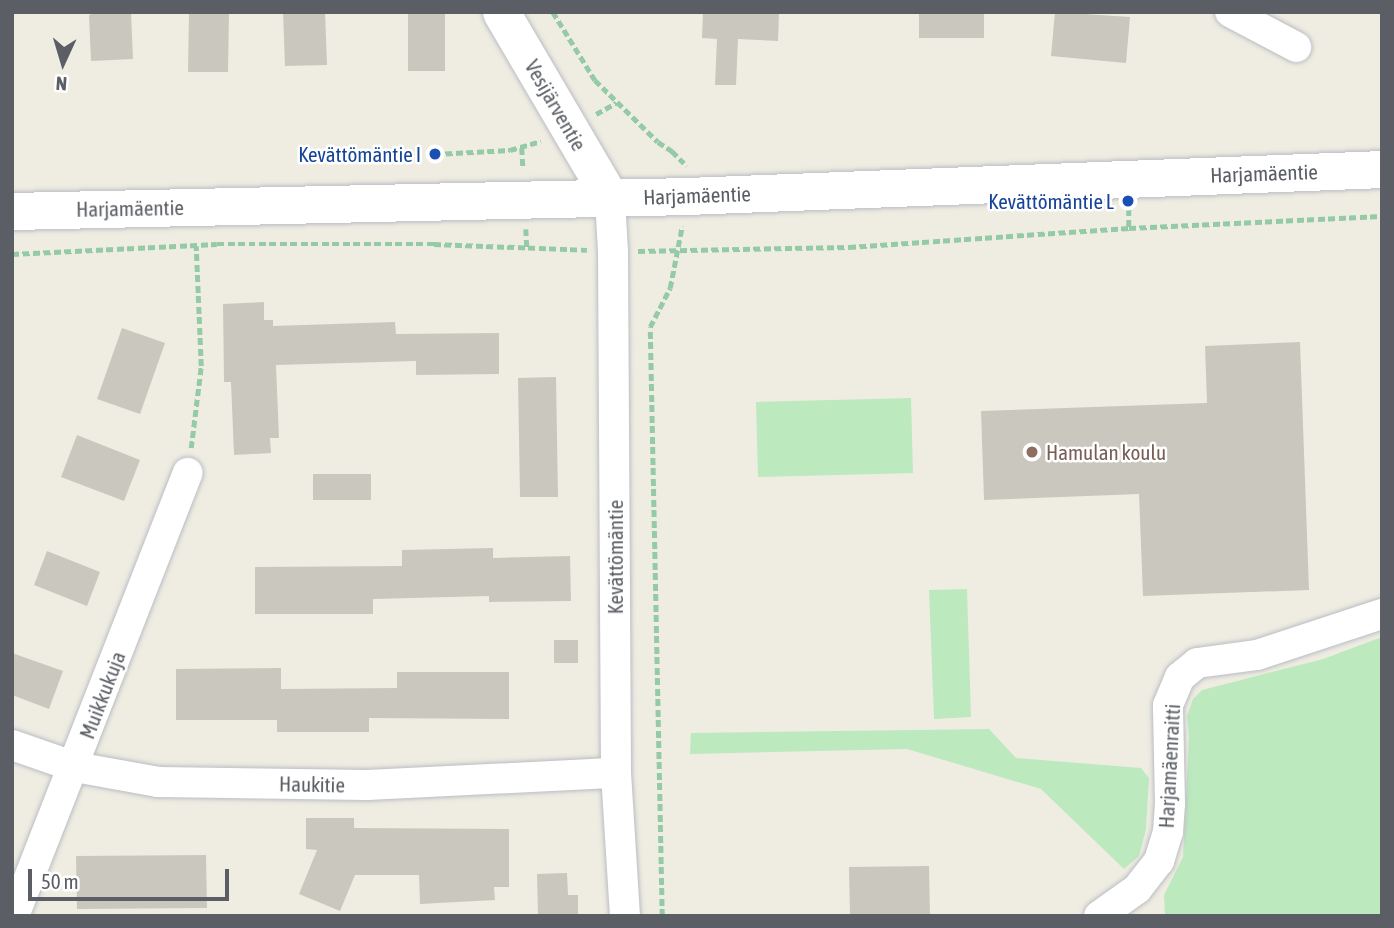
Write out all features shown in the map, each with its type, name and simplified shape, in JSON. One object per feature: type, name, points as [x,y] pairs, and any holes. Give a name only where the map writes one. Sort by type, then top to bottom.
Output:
[{"type":"street","name":"Vesijärventie","points":[[502,12],[610,198]]},
{"type":"street","points":[[1230,12],[1296,47]]},
{"type":"street","name":"Harjamäentie","points":[[12,211],[687,196],[1382,169]]},
{"type":"street","name":"Kevättömäntie","points":[[610,198],[613,252],[616,773],[625,916]]},
{"type":"street","name":"Muikkukuja","points":[[14,916],[75,767],[188,473]]},
{"type":"street","name":"Harjamäenraitti","points":[[1099,916],[1137,889],[1159,861],[1168,832],[1170,804],[1168,705],[1180,677],[1197,663],[1256,655],[1382,614]]},
{"type":"street","name":"Haukitie","points":[[12,745],[75,767],[158,782],[368,785],[616,773]]},
{"type":"path","points":[[553,12],[595,80],[657,142],[687,165],[687,196],[670,288],[650,327],[662,916]]},
{"type":"path","points":[[435,154],[522,148]]},
{"type":"path","points":[[1128,201],[1129,228]]},
{"type":"path","points":[[12,254],[196,246],[397,244],[613,252],[849,247],[1129,228],[1382,216]]},
{"type":"path","points":[[188,473],[201,366],[196,246]]},
{"type":"green space","points":[[911,398],[913,473],[758,477],[756,402]]},
{"type":"green space","points":[[967,589],[971,717],[934,719],[929,590]]},
{"type":"green space","points":[[1382,637],[1382,916],[1165,916],[1164,895],[1183,857],[1189,737],[1187,716],[1193,699],[1202,690],[1323,659]]},
{"type":"green space","points":[[989,729],[1016,758],[1141,768],[1149,778],[1146,829],[1139,856],[1124,869],[1041,789],[907,749],[690,754],[691,733]]},
{"type":"building","points":[[96,12],[131,12],[133,59],[91,61],[89,15]]},
{"type":"building","points":[[189,12],[229,12],[228,72],[188,72]]},
{"type":"building","points":[[283,12],[325,12],[327,65],[285,66]]},
{"type":"building","points":[[408,12],[445,12],[445,71],[408,71]]},
{"type":"building","points":[[703,12],[779,12],[778,41],[738,39],[736,85],[715,85],[717,39],[702,38]]},
{"type":"building","points":[[919,12],[984,12],[984,38],[919,38]]},
{"type":"building","points":[[1055,12],[1130,17],[1126,63],[1051,56]]},
{"type":"building","points":[[264,302],[264,320],[273,320],[273,326],[395,322],[396,334],[499,333],[499,374],[416,375],[416,361],[276,365],[279,438],[270,438],[271,453],[234,455],[231,382],[224,382],[223,304]]},
{"type":"building","points":[[122,328],[165,343],[140,414],[97,399]]},
{"type":"building","points":[[1300,342],[1309,590],[1143,596],[1139,494],[984,500],[981,411],[1207,403],[1205,346]]},
{"type":"building","points":[[556,377],[558,497],[520,497],[518,378]]},
{"type":"building","points":[[77,435],[140,460],[124,501],[61,477]]},
{"type":"building","points":[[313,474],[371,474],[371,500],[313,500]]},
{"type":"building","points":[[493,548],[493,558],[570,556],[571,601],[489,602],[489,596],[373,599],[373,614],[255,614],[255,567],[402,566],[402,550]]},
{"type":"building","points":[[47,551],[100,572],[87,606],[34,585]]},
{"type":"building","points":[[554,640],[578,640],[578,663],[554,663]]},
{"type":"building","points":[[12,653],[63,671],[49,709],[12,695]]},
{"type":"building","points":[[281,668],[281,689],[397,688],[397,672],[509,672],[509,719],[369,718],[369,732],[277,732],[277,720],[176,720],[176,669]]},
{"type":"building","points":[[306,818],[354,818],[354,828],[509,829],[509,887],[494,887],[495,900],[420,904],[419,875],[355,875],[340,911],[299,894],[317,850],[306,849]]},
{"type":"building","points":[[206,855],[207,908],[77,909],[76,856]]},
{"type":"building","points":[[929,866],[930,916],[850,916],[849,867]]},
{"type":"building","points":[[567,873],[568,895],[578,895],[578,916],[538,916],[537,874]]},
{"type":"place","name":"Kevättömäntie I","points":[[435,154]]},
{"type":"place","name":"Kevättömäntie L","points":[[1128,201]]},
{"type":"place","name":"Hamulan koulu","points":[[1032,452]]}]
